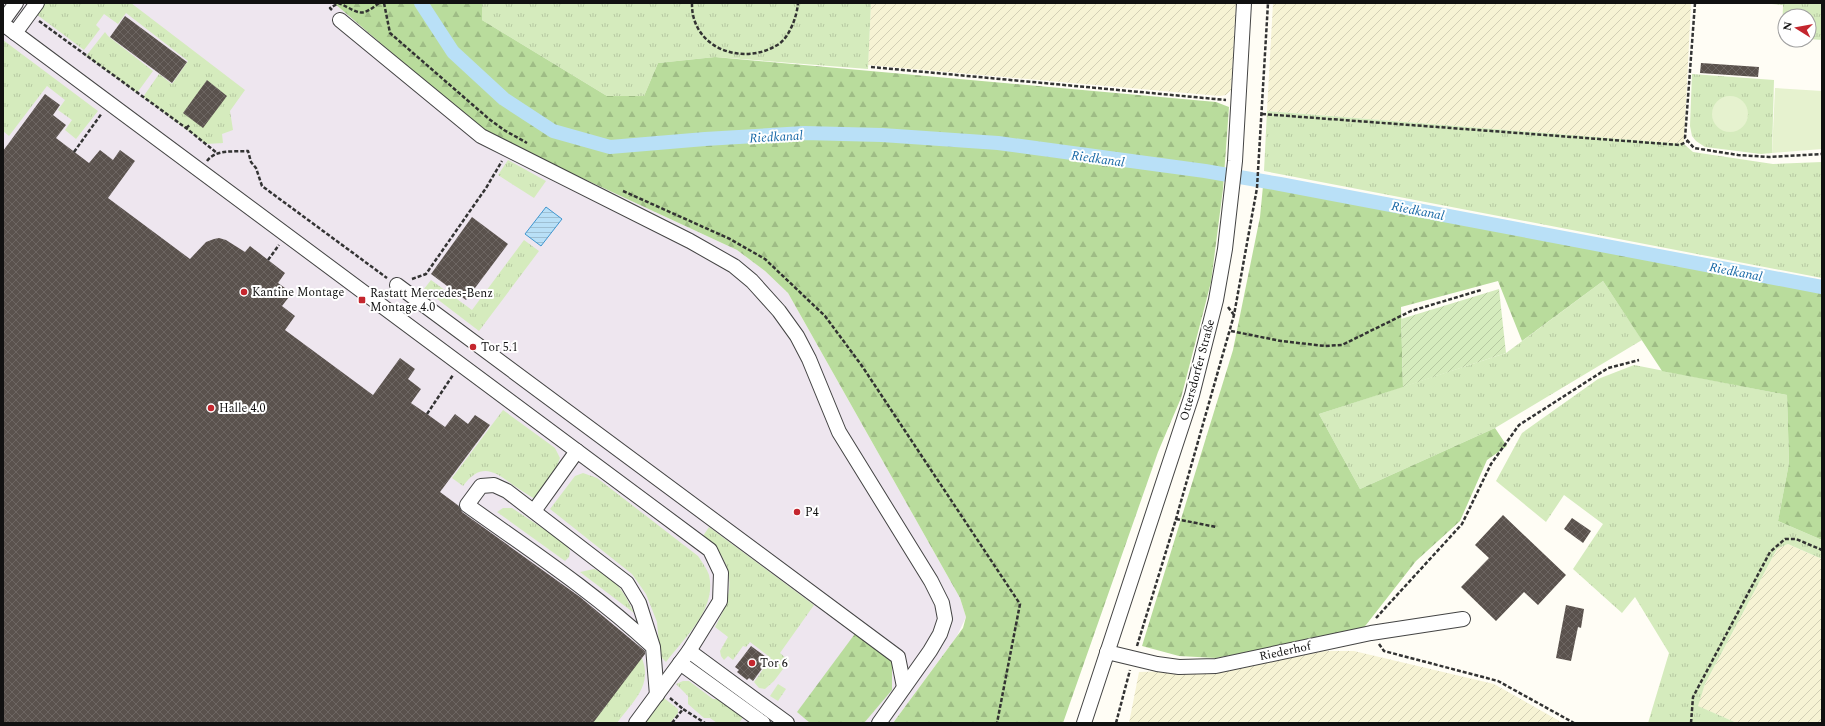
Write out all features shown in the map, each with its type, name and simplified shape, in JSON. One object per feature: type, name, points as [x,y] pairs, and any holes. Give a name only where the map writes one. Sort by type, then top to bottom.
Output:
[{"type":"street","points":[[16,3],[3,22],[15,33],[710,550],[721,573],[720,602],[690,651],[636,723]]},
{"type":"street","name":"Ottersdorfer Straße","points":[[1084,723],[1192,395],[1216,300],[1225,249],[1235,161],[1244,3]]},
{"type":"street","points":[[15,33],[33,8]]},
{"type":"street","points":[[340,20],[481,136],[684,238],[734,266],[752,281],[785,318],[809,359],[839,432],[931,581],[942,603],[945,619],[940,634],[930,651],[879,723]]},
{"type":"street","points":[[397,285],[898,656],[904,687]]},
{"type":"street","points":[[534,511],[577,450]]},
{"type":"street","points":[[653,647],[627,622],[591,593],[466,505],[481,486],[494,485],[508,492],[627,583],[639,603],[653,647],[657,695]]},
{"type":"street","name":"Riederhof","points":[[1107,652],[1179,667],[1216,666],[1371,633],[1463,619]]},
{"type":"street","points":[[690,651],[745,700],[763,723]]},
{"type":"street","points":[[680,663],[788,723]]},
{"type":"path","points":[[384,3],[390,33],[489,119],[528,143]]},
{"type":"path","points":[[692,3],[695,26],[707,40],[723,51],[743,55],[762,52],[780,43],[791,28],[798,3]]},
{"type":"path","points":[[1116,723],[1231,331],[1257,188],[1268,3]]},
{"type":"path","points":[[1695,3],[1685,138],[1694,148],[1738,155],[1769,157],[1822,154]]},
{"type":"path","points":[[33,8],[217,153]]},
{"type":"path","points":[[871,68],[1238,101]]},
{"type":"path","points":[[74,152],[109,103]]},
{"type":"path","points":[[1262,114],[1680,145],[1688,141]]},
{"type":"path","points":[[186,128],[190,125]]},
{"type":"path","points":[[200,170],[211,156],[217,153],[248,151],[251,162],[256,168],[262,186],[397,285],[426,274],[498,170],[515,136]]},
{"type":"path","points":[[618,188],[730,239],[765,259],[824,316],[862,366],[1020,604],[997,723]]},
{"type":"path","points":[[268,260],[286,235]]},
{"type":"path","points":[[1231,331],[1281,341],[1325,346],[1342,345],[1411,311],[1481,290]]},
{"type":"path","points":[[1574,723],[1498,680],[1384,652],[1371,633],[1376,618],[1462,524],[1490,464],[1519,425],[1608,368],[1639,360]]},
{"type":"path","points":[[427,414],[461,364]]},
{"type":"path","points":[[1176,519],[1216,527]]},
{"type":"path","points":[[1691,723],[1693,697],[1770,552],[1785,539],[1796,539],[1822,550]]},
{"type":"path","points":[[673,701],[705,723]]},
{"type":"path","points":[[672,723],[683,709]]},
{"type":"shaded area","points":[[3,3],[334,3],[485,133],[737,250],[765,271],[788,293],[960,598],[966,617],[957,636],[893,723],[3,723]]},
{"type":"shaded area","points":[[871,3],[1236,3],[1231,90],[1226,95],[1220,96],[868,65]]},
{"type":"shaded area","points":[[1273,3],[1691,3],[1684,144],[1267,111]]},
{"type":"shaded area","points":[[1788,544],[1822,559],[1822,723],[1737,723],[1697,706],[1705,684],[1777,549]]},
{"type":"shaded area","points":[[1325,651],[1354,651],[1494,684],[1563,723],[1129,723],[1139,672],[1224,669]]},
{"type":"green space","points":[[45,3],[131,3],[245,90],[230,111],[233,130],[222,134],[223,143],[206,144],[143,97],[159,74],[172,84],[188,61],[126,13],[118,24],[104,14],[96,25],[100,29],[84,50],[36,14]]},
{"type":"green space","points":[[334,3],[482,3],[482,20],[607,96],[644,96],[658,63],[715,57],[1216,102],[1229,107],[1223,189],[1211,282],[1181,398],[1158,452],[1063,723],[893,723],[963,628],[966,617],[960,598],[788,293],[765,271],[737,250],[485,133]]},
{"type":"green space","points":[[482,3],[871,3],[868,69],[715,57],[658,63],[644,96],[607,96],[482,20]]},
{"type":"green space","points":[[1761,3],[1822,3],[1822,40],[1817,40],[1817,8],[1783,8],[1783,5]]},
{"type":"green space","points":[[105,32],[108,36],[153,71],[137,93],[86,56]]},
{"type":"green space","points":[[3,40],[98,111],[76,139],[65,130],[72,120],[58,110],[65,100],[47,86],[9,136],[3,131]]},
{"type":"green space","points":[[1692,74],[1774,80],[1772,153],[1761,154],[1705,147],[1696,141],[1692,136],[1690,126]]},
{"type":"green space","points":[[1775,88],[1822,91],[1822,149],[1772,153]]},
{"type":"green space","points":[[1734,96],[1743,101],[1747,107],[1747,121],[1743,127],[1734,132],[1726,132],[1717,127],[1713,121],[1712,110],[1717,101],[1723,97]]},
{"type":"green space","points":[[1267,111],[1684,144],[1693,152],[1773,164],[1822,162],[1822,278],[1264,171]]},
{"type":"green space","points":[[508,160],[546,181],[534,198],[498,175]]},
{"type":"green space","points":[[1263,186],[1822,293],[1822,540],[1778,521],[1789,463],[1787,395],[1662,371],[1603,281],[1522,341],[1498,281],[1401,307],[1403,387],[1319,414],[1360,489],[1495,428],[1507,446],[1487,460],[1460,521],[1416,561],[1362,630],[1216,658],[1179,656],[1142,646],[1233,350],[1260,217]]},
{"type":"green space","points":[[524,240],[539,251],[479,331],[424,289],[431,280],[472,310]]},
{"type":"green space","points":[[1603,281],[1642,340],[1495,428],[1360,489],[1319,414],[1506,353]]},
{"type":"green space","points":[[1499,289],[1506,353],[1403,387],[1401,319]]},
{"type":"green space","points":[[1634,365],[1787,395],[1789,463],[1778,521],[1822,540],[1822,559],[1788,544],[1777,549],[1705,684],[1698,706],[1737,723],[1648,723],[1669,653],[1635,597],[1622,613],[1573,569],[1603,524],[1564,495],[1546,522],[1496,481],[1522,433],[1598,379]]},
{"type":"green space","points":[[503,410],[555,448],[560,458],[555,471],[535,499],[500,476],[488,471],[482,471],[476,474],[463,486],[452,478]]},
{"type":"green space","points":[[583,473],[597,478],[698,556],[709,575],[710,587],[704,611],[698,622],[666,662],[660,656],[657,622],[646,594],[632,574],[550,509],[575,476]]},
{"type":"green space","points":[[503,508],[512,508],[565,543],[570,551],[569,557],[565,561],[497,512]]},
{"type":"green space","points":[[709,527],[814,605],[780,653],[789,661],[774,681],[765,689],[759,688],[754,682],[771,658],[750,642],[746,647],[743,646],[733,660],[728,656],[724,660],[721,656],[720,651],[728,637],[715,627],[726,602],[729,590],[729,578],[727,567],[722,557],[714,546],[703,536]]},
{"type":"green space","points":[[594,569],[614,581],[623,592],[634,613],[580,572]]},
{"type":"green space","points":[[857,631],[892,660],[892,690],[864,723],[810,723],[797,712]]},
{"type":"green space","points":[[641,656],[645,676],[640,692],[635,700],[617,723],[592,723]]},
{"type":"green space","points":[[683,681],[689,681],[713,699],[722,699],[744,716],[739,723],[717,723],[710,718],[704,718],[688,704],[688,696],[676,684]]},
{"type":"green space","points":[[778,684],[786,689],[778,701],[770,696]]},
{"type":"green space","points":[[664,698],[678,709],[678,713],[670,723],[645,723]]},
{"type":"water","points":[[546,207],[562,219],[541,246],[525,234]]},
{"type":"building","points":[[125,16],[187,62],[172,83],[110,37]]},
{"type":"building","points":[[1701,63],[1759,67],[1758,77],[1700,73]]},
{"type":"building","points":[[207,80],[227,96],[203,128],[183,113]]},
{"type":"building","name":"Halle 4.0","points":[[45,94],[60,105],[53,115],[66,125],[56,138],[89,163],[100,150],[113,160],[120,150],[135,161],[108,198],[190,259],[206,242],[219,238],[226,240],[245,252],[250,246],[285,273],[278,283],[292,293],[282,306],[295,316],[285,330],[373,395],[400,358],[415,369],[408,379],[421,389],[411,403],[445,427],[455,414],[468,424],[475,415],[490,425],[440,492],[459,506],[462,512],[580,597],[645,651],[645,654],[593,723],[3,723],[3,151]]},
{"type":"building","points":[[472,217],[508,244],[466,300],[431,274]]},
{"type":"building","points":[[1503,515],[1566,575],[1538,605],[1524,592],[1496,621],[1461,587],[1489,558],[1475,545]]},
{"type":"building","points":[[1572,518],[1591,531],[1583,543],[1564,529]]},
{"type":"building","points":[[1566,605],[1584,609],[1581,628],[1578,627],[1571,661],[1556,658]]},
{"type":"building","name":"Tor 6","points":[[751,646],[769,659],[753,681],[749,678],[747,680],[737,672],[739,670],[735,667]]},
{"type":"waterway","name":"Riedkanal","points":[[421,3],[453,52],[504,99],[553,131],[610,147],[804,133],[882,135],[998,143],[1205,171],[1280,184],[1822,287]]},
{"type":"place","name":"Kantine Montage","points":[[244,292]]},
{"type":"place","name":"Rastatt Mercedes-Benz Montage 4.0","points":[[362,300]]},
{"type":"place","name":"Tor 5.1","points":[[473,347]]},
{"type":"place","name":"Halle 4.0","points":[[211,408]]},
{"type":"place","name":"P4","points":[[797,512]]},
{"type":"place","name":"Tor 6","points":[[752,663]]}]
